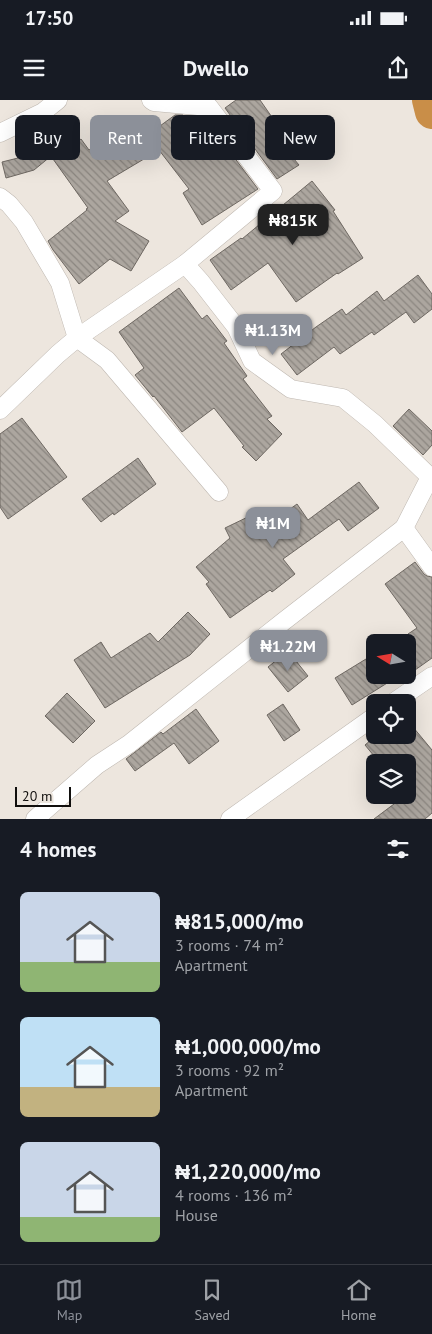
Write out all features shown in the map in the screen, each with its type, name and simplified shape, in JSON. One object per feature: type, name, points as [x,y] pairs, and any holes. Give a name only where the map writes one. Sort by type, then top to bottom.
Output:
[{"type":"street","points":[[0,133],[42,112],[58,100]]},
{"type":"street","points":[[0,410],[77,338],[184,264],[273,191],[209,107],[154,102],[151,100]]},
{"type":"street","points":[[0,197],[9,204],[24,222],[60,283],[77,338],[107,360],[220,492]]},
{"type":"street","points":[[35,819],[97,765],[129,744],[404,528],[430,477],[375,424],[343,398],[291,389],[252,361],[236,327],[201,282],[184,264]]},
{"type":"street","points":[[404,528],[432,567]]},
{"type":"street","points":[[406,694],[432,676]]},
{"type":"street","points":[[230,819],[366,722]]},
{"type":"building","points":[[236,100],[260,100],[270,115],[265,115],[265,160],[295,160],[299,165],[277,179],[255,149],[255,115],[230,115],[225,108]]},
{"type":"building","points":[[171,118],[171,160],[236,160],[258,189],[202,225],[183,193],[189,189],[161,153],[161,125]]},
{"type":"building","points":[[81,139],[89,150],[90,160],[142,160],[107,181],[129,211],[115,221],[149,241],[131,271],[110,259],[79,284],[48,241],[88,208],[54,160],[80,160]]},
{"type":"building","points":[[15,159],[46,160],[34,170],[6,178],[2,162]]},
{"type":"building","points":[[312,181],[335,210],[333,211],[363,258],[337,273],[296,302],[268,263],[231,290],[210,260],[242,239]]},
{"type":"building","points":[[418,275],[432,294],[432,309],[414,323],[406,312],[374,335],[372,332],[340,354],[334,347],[297,375],[281,354],[342,309],[346,315],[377,291],[384,301]]},
{"type":"building","points":[[179,288],[202,319],[207,315],[227,341],[224,343],[247,376],[243,379],[272,416],[267,419],[282,434],[256,461],[242,447],[244,446],[214,408],[182,432],[135,375],[144,368],[119,332]]},
{"type":"building","points":[[409,409],[432,431],[432,445],[423,455],[393,426]]},
{"type":"building","points":[[22,418],[67,477],[8,519],[0,507],[0,434]]},
{"type":"building","points":[[138,458],[156,484],[114,515],[113,513],[101,522],[82,499]]},
{"type":"building","points":[[359,482],[379,508],[348,531],[339,519],[283,559],[295,574],[272,592],[270,590],[230,618],[206,584],[209,582],[196,567],[230,538],[225,528],[252,515],[260,531],[297,504],[308,520]]},
{"type":"building","points":[[415,562],[424,574],[432,577],[432,658],[416,669],[416,634],[408,634],[417,628],[385,584]]},
{"type":"building","points":[[188,612],[210,634],[190,655],[105,708],[74,660],[101,642],[111,658],[150,633],[158,642]]},
{"type":"building","points":[[288,651],[308,676],[288,692],[268,667]]},
{"type":"building","points":[[366,659],[366,684],[386,684],[370,694],[366,694],[366,696],[352,705],[335,678]]},
{"type":"building","points":[[67,693],[95,721],[73,743],[45,716]]},
{"type":"building","points":[[283,704],[300,730],[284,741],[267,715]]},
{"type":"building","points":[[196,709],[219,741],[189,764],[174,743],[135,771],[126,759],[161,732],[163,734]]},
{"type":"building","points":[[416,731],[432,750],[432,813],[425,819],[374,819],[394,804],[416,804],[416,754],[372,754],[365,745],[416,744]]},
{"type":"waterway","points":[[429,100],[432,112]]}]
